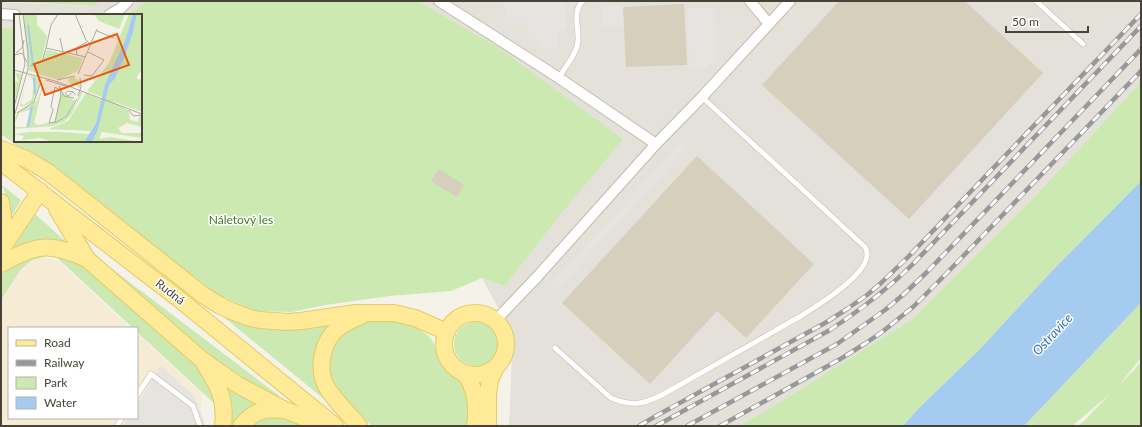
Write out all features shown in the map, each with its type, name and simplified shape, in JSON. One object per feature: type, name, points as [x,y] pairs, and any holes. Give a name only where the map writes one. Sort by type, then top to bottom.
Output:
[{"type":"main road","points":[[1,149],[28,160],[48,172],[203,295],[219,306],[250,318],[275,322],[301,321],[356,312],[394,313],[409,316],[447,332]]},
{"type":"main road","name":"Rudná","points":[[1,162],[179,299],[335,426]]},
{"type":"main road","points":[[1,250],[40,191]]},
{"type":"main road","points":[[52,200],[87,259],[201,359],[238,385],[285,410],[322,426]]},
{"type":"main road","points":[[1,202],[3,216],[1,246]]},
{"type":"main road","points":[[1,264],[31,249],[50,247],[65,250],[87,259]]},
{"type":"main road","points":[[359,426],[327,387],[321,363],[327,343],[336,330],[342,325],[356,318],[370,313]]},
{"type":"main road","points":[[488,426],[488,394],[490,380],[501,360],[505,346],[503,333],[495,322],[486,316],[471,314],[461,317],[449,327],[444,344],[446,357],[454,367],[459,371],[470,375],[481,374],[496,367]]},
{"type":"main road","points":[[201,359],[213,377],[220,392],[224,410],[223,426]]},
{"type":"main road","points":[[465,373],[471,382],[475,394],[475,426]]},
{"type":"main road","points":[[241,426],[260,411],[272,408],[285,410]]},
{"type":"street","points":[[111,14],[121,8],[128,1]]},
{"type":"street","points":[[439,1],[559,78],[656,144]]},
{"type":"street","points":[[750,1],[769,24]]},
{"type":"street","points":[[495,322],[656,144],[702,97],[790,1]]},
{"type":"street","points":[[1,14],[14,15]]},
{"type":"lane","points":[[559,78],[572,56],[578,42],[578,8],[583,1]]},
{"type":"lane","points":[[1036,1],[1083,44]]},
{"type":"lane","points":[[555,348],[611,398],[628,404],[646,402],[669,392],[810,311],[840,289],[864,265],[868,254],[865,247],[702,97]]},
{"type":"lane","points":[[138,393],[150,374],[193,406],[200,426]]},
{"type":"shaded area","points":[[99,1],[147,1],[129,14],[14,14],[14,29],[1,27],[1,2],[96,6]]},
{"type":"shaded area","points":[[418,1],[1141,1],[1141,82],[1037,194],[911,320],[764,412],[738,426],[509,426],[513,335],[482,278],[505,286],[560,215],[496,46]]},
{"type":"shaded area","points":[[505,1],[565,1],[566,30],[559,31],[559,48],[541,49],[541,41],[529,41],[528,23],[505,24]]},
{"type":"shaded area","points":[[630,5],[630,26],[603,27],[602,7]]},
{"type":"shaded area","points":[[687,8],[715,8],[717,63],[709,63],[709,68],[689,69]]},
{"type":"shaded area","points":[[681,142],[687,148],[557,290],[551,284]]},
{"type":"shaded area","points":[[44,257],[58,261],[129,327],[8,327],[8,419],[138,419],[138,335],[202,394],[199,426],[1,426],[1,300],[21,269],[32,260]]},
{"type":"shaded area","points":[[161,366],[193,395],[204,420],[204,426],[123,426],[127,419],[138,419],[138,402]]},
{"type":"green space","points":[[1,1],[99,1],[96,6]]},
{"type":"green space","name":"Náletový les","points":[[147,1],[418,1],[496,46],[623,139],[560,215],[505,286],[482,278],[451,291],[389,296],[325,305],[292,312],[256,311],[218,295],[1,134],[1,27],[14,29],[14,142],[142,142],[142,14],[129,14]]},
{"type":"green space","points":[[1141,82],[1141,181],[1051,272],[980,349],[918,409],[903,426],[738,426],[764,412],[911,320],[1037,194]]},
{"type":"green space","points":[[2,185],[21,200],[10,219],[8,201]]},
{"type":"green space","points":[[34,213],[66,242],[11,252]]},
{"type":"green space","points":[[46,252],[44,257],[32,260],[21,269],[1,300],[1,272],[15,262]]},
{"type":"green space","points":[[54,255],[80,263],[199,368],[212,384],[218,407],[138,333],[138,327],[132,327]]},
{"type":"green space","points":[[103,262],[278,395],[281,400],[226,371],[100,264]]},
{"type":"green space","points":[[1141,302],[1141,358],[1119,385],[1141,361],[1141,426],[1078,426],[1110,394],[1072,426],[1024,426],[1136,308]]},
{"type":"green space","points":[[220,314],[339,319],[320,346],[335,408]]},
{"type":"green space","points":[[386,320],[421,330],[431,340],[445,369],[464,384],[466,388],[469,398],[470,426],[372,426],[347,402],[334,386],[328,368],[329,358],[336,342],[342,335],[359,324]]},
{"type":"green space","points":[[472,322],[480,322],[492,328],[498,340],[498,348],[492,360],[480,366],[472,366],[460,360],[454,348],[454,340],[460,328]]},
{"type":"green space","points":[[226,385],[263,405],[234,426],[228,426]]},
{"type":"green space","points":[[274,413],[305,426],[253,426],[251,423]]},
{"type":"water","name":"Ostravice","points":[[1141,181],[1141,302],[1024,426],[903,426],[918,409],[980,349],[1051,272]]},
{"type":"building","points":[[839,1],[965,1],[1043,73],[909,219],[762,85]]},
{"type":"building","points":[[684,4],[687,65],[626,67],[623,7]]},
{"type":"building","points":[[697,156],[814,264],[746,338],[717,311],[650,384],[562,303]]},
{"type":"building","points":[[439,169],[464,185],[457,197],[431,181]]},
{"type":"railway","points":[[639,426],[825,323],[867,295],[908,257],[1141,14]]},
{"type":"railway","points":[[656,426],[830,330],[884,290],[914,263],[1141,26]]},
{"type":"railway","points":[[687,426],[837,344],[885,310],[927,272],[1141,49]]},
{"type":"railway","points":[[720,426],[842,358],[882,332],[913,307],[1141,71]]}]
